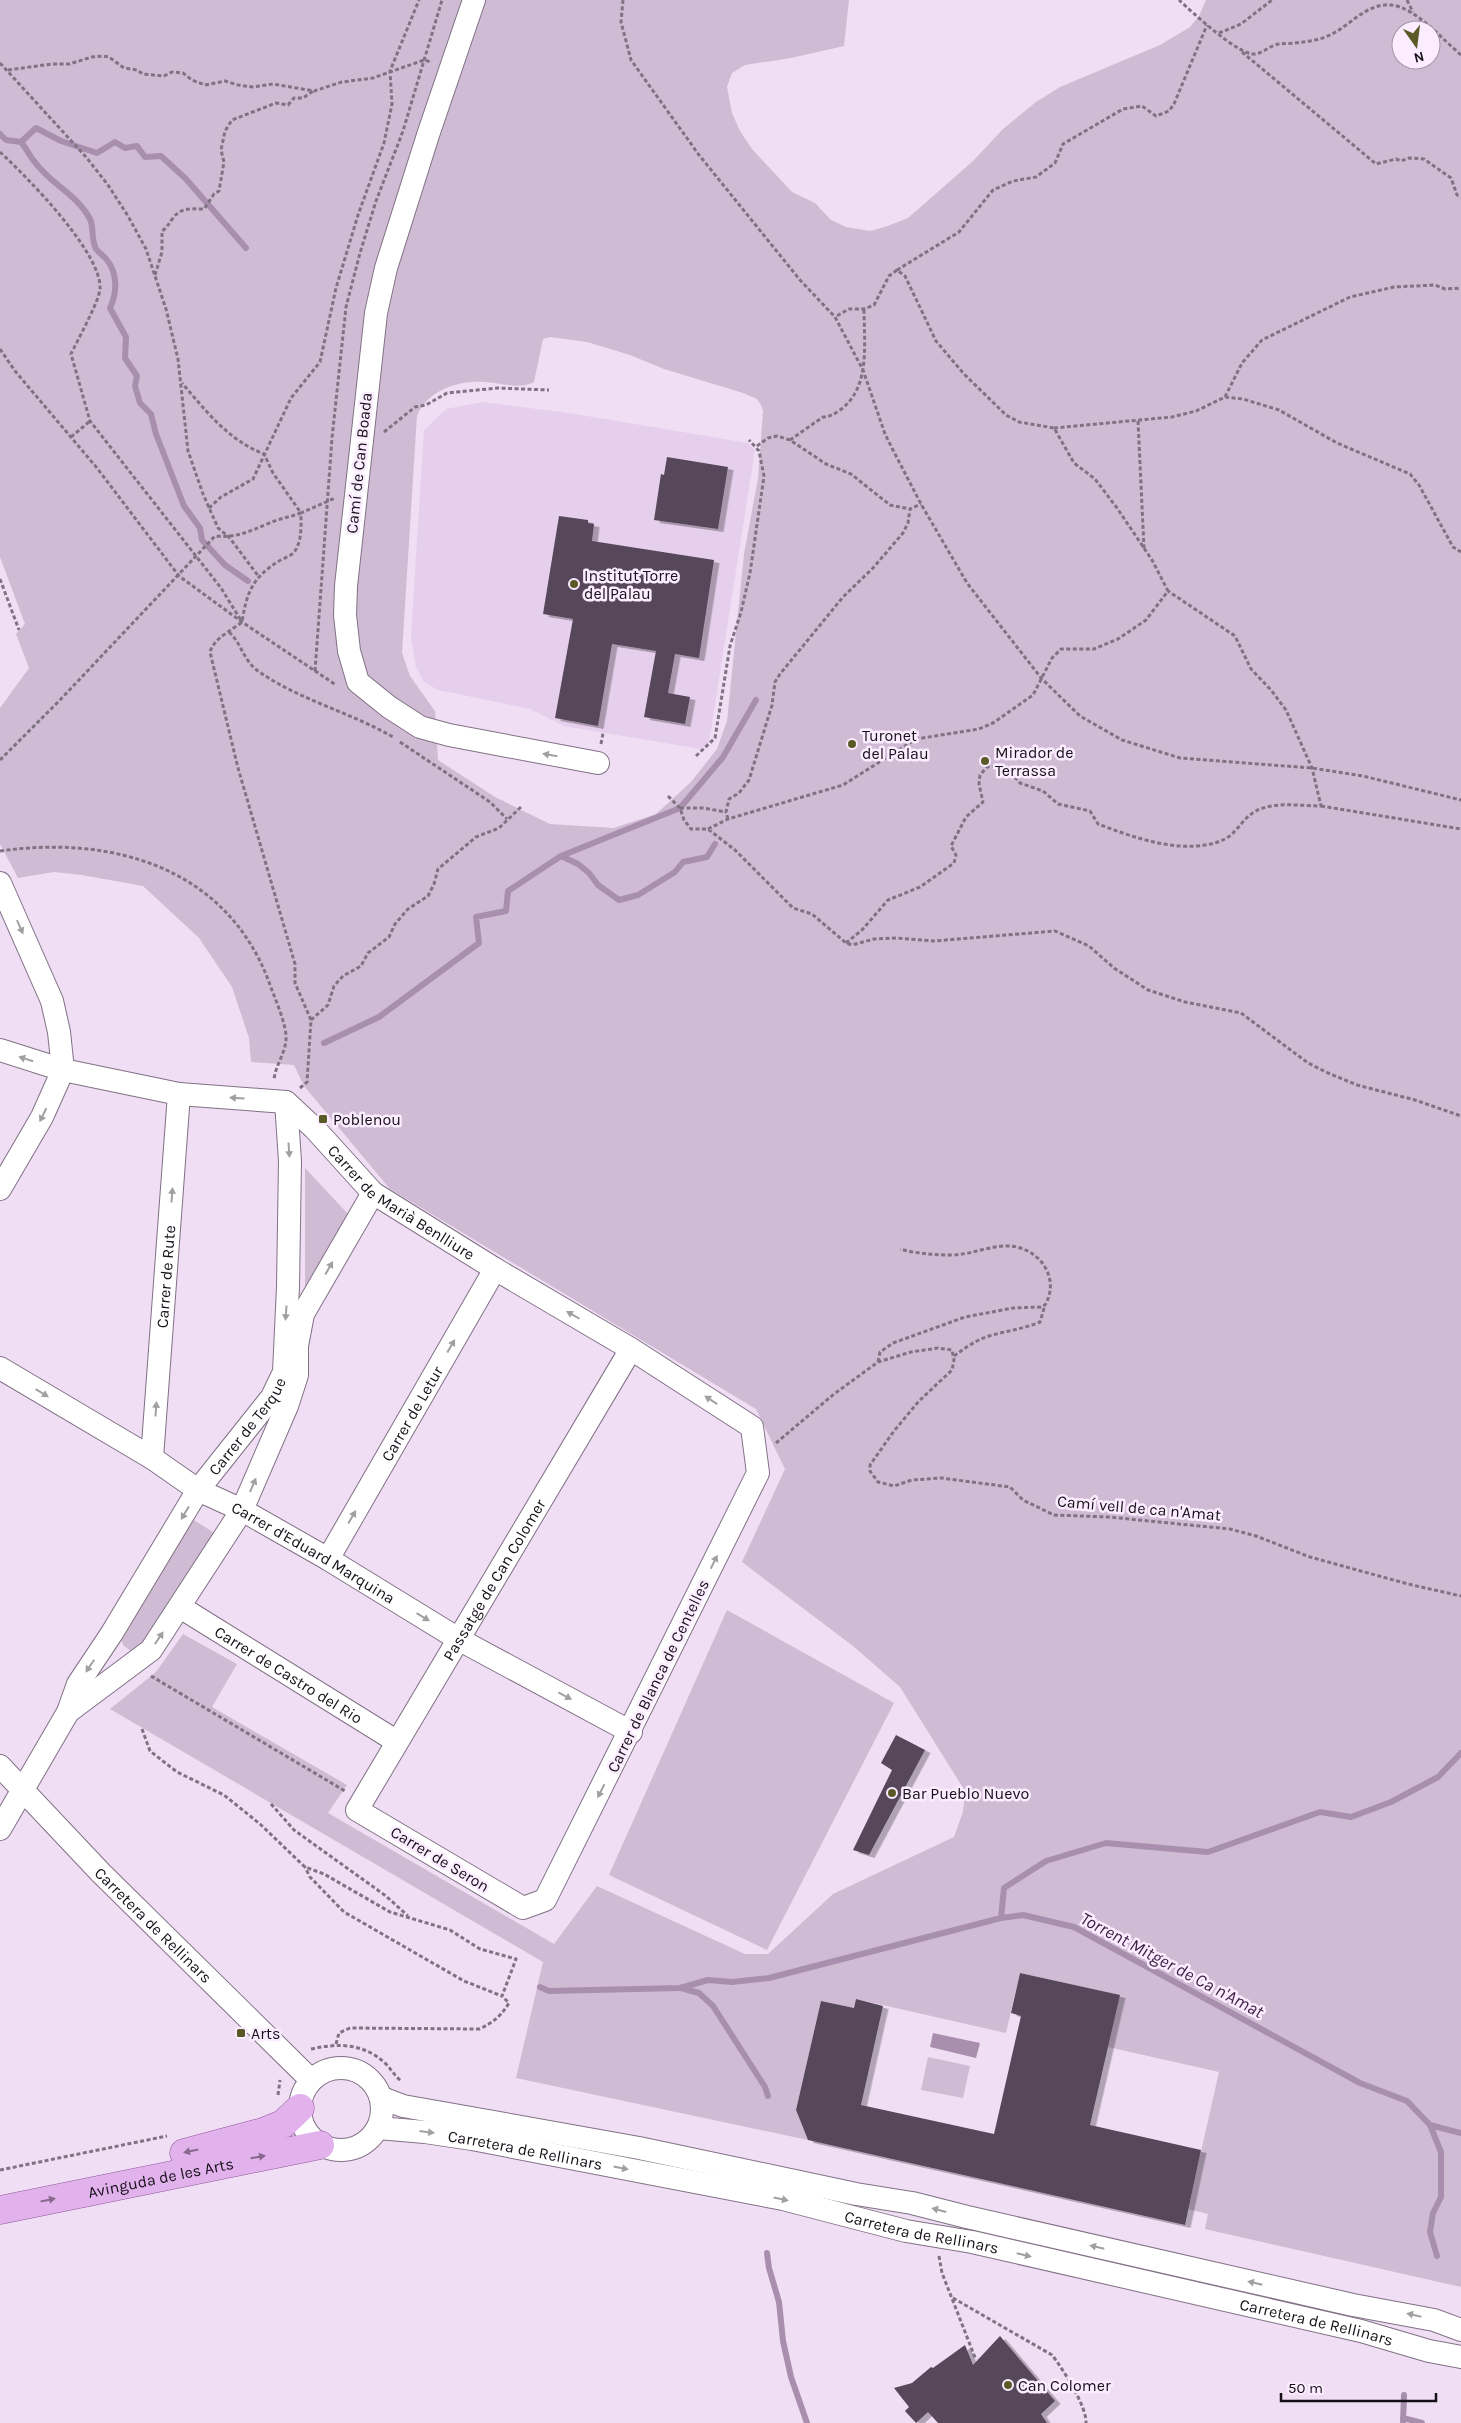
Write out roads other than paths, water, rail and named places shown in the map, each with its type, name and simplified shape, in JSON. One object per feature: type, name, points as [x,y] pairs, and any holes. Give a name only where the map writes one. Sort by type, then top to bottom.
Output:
[{"type":"main road","name":"Avinguda de les Arts","points":[[0,2191],[217,2146],[283,2124],[288,2104]]},
{"type":"main road","name":"Avinguda de les Arts","points":[[0,2210],[320,2145]]},
{"type":"street","name":"Camí de Can Boada","points":[[474,0],[450,68],[386,268],[376,313],[346,586],[345,615],[349,652],[358,682],[389,707],[420,727],[478,743],[598,763]]},
{"type":"street","points":[[0,883],[52,1001],[59,1032],[63,1070],[42,1117],[0,1189]]},
{"type":"street","points":[[0,1050],[63,1070],[179,1094],[279,1101]]},
{"type":"street","name":"Carrer de Rute","points":[[152,1458],[179,1094]]},
{"type":"street","name":"Carrer de Marià Benlliure","points":[[279,1101],[315,1129],[373,1193],[495,1269],[631,1349],[752,1427],[758,1473]]},
{"type":"street","name":"Carrer de Terque","points":[[0,1829],[24,1791],[68,1712],[78,1684],[112,1633],[198,1490],[272,1397],[284,1372],[288,1287],[290,1161],[279,1101]]},
{"type":"street","name":"Carrer de Terque","points":[[68,1712],[142,1667],[151,1650],[242,1510],[287,1406],[297,1375],[297,1346],[303,1314],[373,1193]]},
{"type":"street","name":"Carrer de Letur","points":[[328,1559],[495,1269]]},
{"type":"street","name":"Passatge de Can Colomer","points":[[353,1801],[396,1742],[460,1640],[631,1349]]},
{"type":"street","name":"Carrer d'Eduard Marquina","points":[[0,1368],[152,1458],[198,1490],[242,1510],[328,1559],[460,1640],[631,1732]]},
{"type":"street","name":"Carrer de Blanca de Centelles","points":[[523,1908],[545,1900],[631,1732],[758,1473]]},
{"type":"street","name":"Carrer de Castro del Rio","points":[[180,1607],[396,1742]]},
{"type":"street","points":[[112,1633],[112,1644],[117,1655],[142,1667]]},
{"type":"street","name":"Carretera de Rellinars","points":[[0,1766],[101,1873],[311,2080]]},
{"type":"street","name":"Carrer de Seron","points":[[353,1801],[523,1908]]},
{"type":"street","points":[[348,2068],[365,2075],[378,2089],[382,2098],[383,2114],[378,2128],[368,2141],[353,2149],[342,2151],[320,2145],[304,2129],[288,2104],[301,2098],[311,2080],[329,2070],[348,2068]]},
{"type":"street","name":"Carretera de Rellinars","points":[[382,2098],[403,2106],[638,2148],[856,2194],[912,2203],[1344,2303],[1434,2320],[1461,2330]]},
{"type":"street","name":"Carretera de Rellinars","points":[[378,2128],[472,2139],[784,2199],[906,2231],[1361,2331],[1429,2351],[1461,2358]]},
{"type":"waterway","points":[[21,142],[36,128],[61,141],[97,153],[115,142],[125,148],[137,146],[145,157],[161,156],[186,179],[246,248]]},
{"type":"waterway","points":[[0,134],[6,140],[21,142],[40,169],[71,196],[85,210],[90,219],[94,245],[111,265],[115,277],[115,290],[110,308],[126,337],[125,358],[137,376],[135,386],[140,403],[151,414],[156,434],[184,506],[200,528],[202,540],[225,565],[248,581]]},
{"type":"waterway","points":[[324,1043],[379,1017],[479,943],[476,917],[506,911],[508,891],[561,856],[680,808],[723,757],[756,700]]},
{"type":"waterway","points":[[561,856],[578,864],[589,873],[598,885],[619,900],[638,895],[675,872],[683,862],[707,857],[715,844]]},
{"type":"waterway","points":[[1001,1918],[1004,1888],[1046,1861],[1106,1843],[1208,1852],[1320,1812],[1351,1817],[1391,1802],[1438,1777],[1461,1753]]},
{"type":"waterway","name":"Torrent Mitger de Ca n'Amat","points":[[540,1987],[549,1991],[680,1988],[708,1980],[732,1982],[769,1978],[1001,1918],[1023,1915],[1074,1927],[1360,2083],[1407,2101],[1430,2125],[1441,2152],[1441,2197],[1433,2213],[1430,2232],[1437,2256]]},
{"type":"waterway","points":[[681,1988],[699,1993],[713,2006],[765,2087],[768,2096]]},
{"type":"waterway","points":[[1430,2125],[1461,2133]]},
{"type":"waterway","points":[[767,2253],[769,2268],[779,2302],[783,2341],[791,2377],[807,2423]]},
{"type":"waterway","name":"Torrent Mitger de Ca n'Amat","points":[[1403,2423],[1404,2395]]},
{"type":"waterway","points":[[1403,2418],[1422,2423]]},
{"type":"place","name":"Institut Torre del Palau","points":[[574,584]]},
{"type":"place","name":"Turonet del Palau","points":[[852,744]]},
{"type":"place","name":"Mirador de Terrassa","points":[[985,761]]},
{"type":"place","name":"Poblenou","points":[[323,1119]]},
{"type":"place","name":"Bar Pueblo Nuevo","points":[[892,1793]]},
{"type":"place","name":"Arts","points":[[241,2033]]},
{"type":"place","name":"Can Colomer","points":[[1008,2385]]}]
